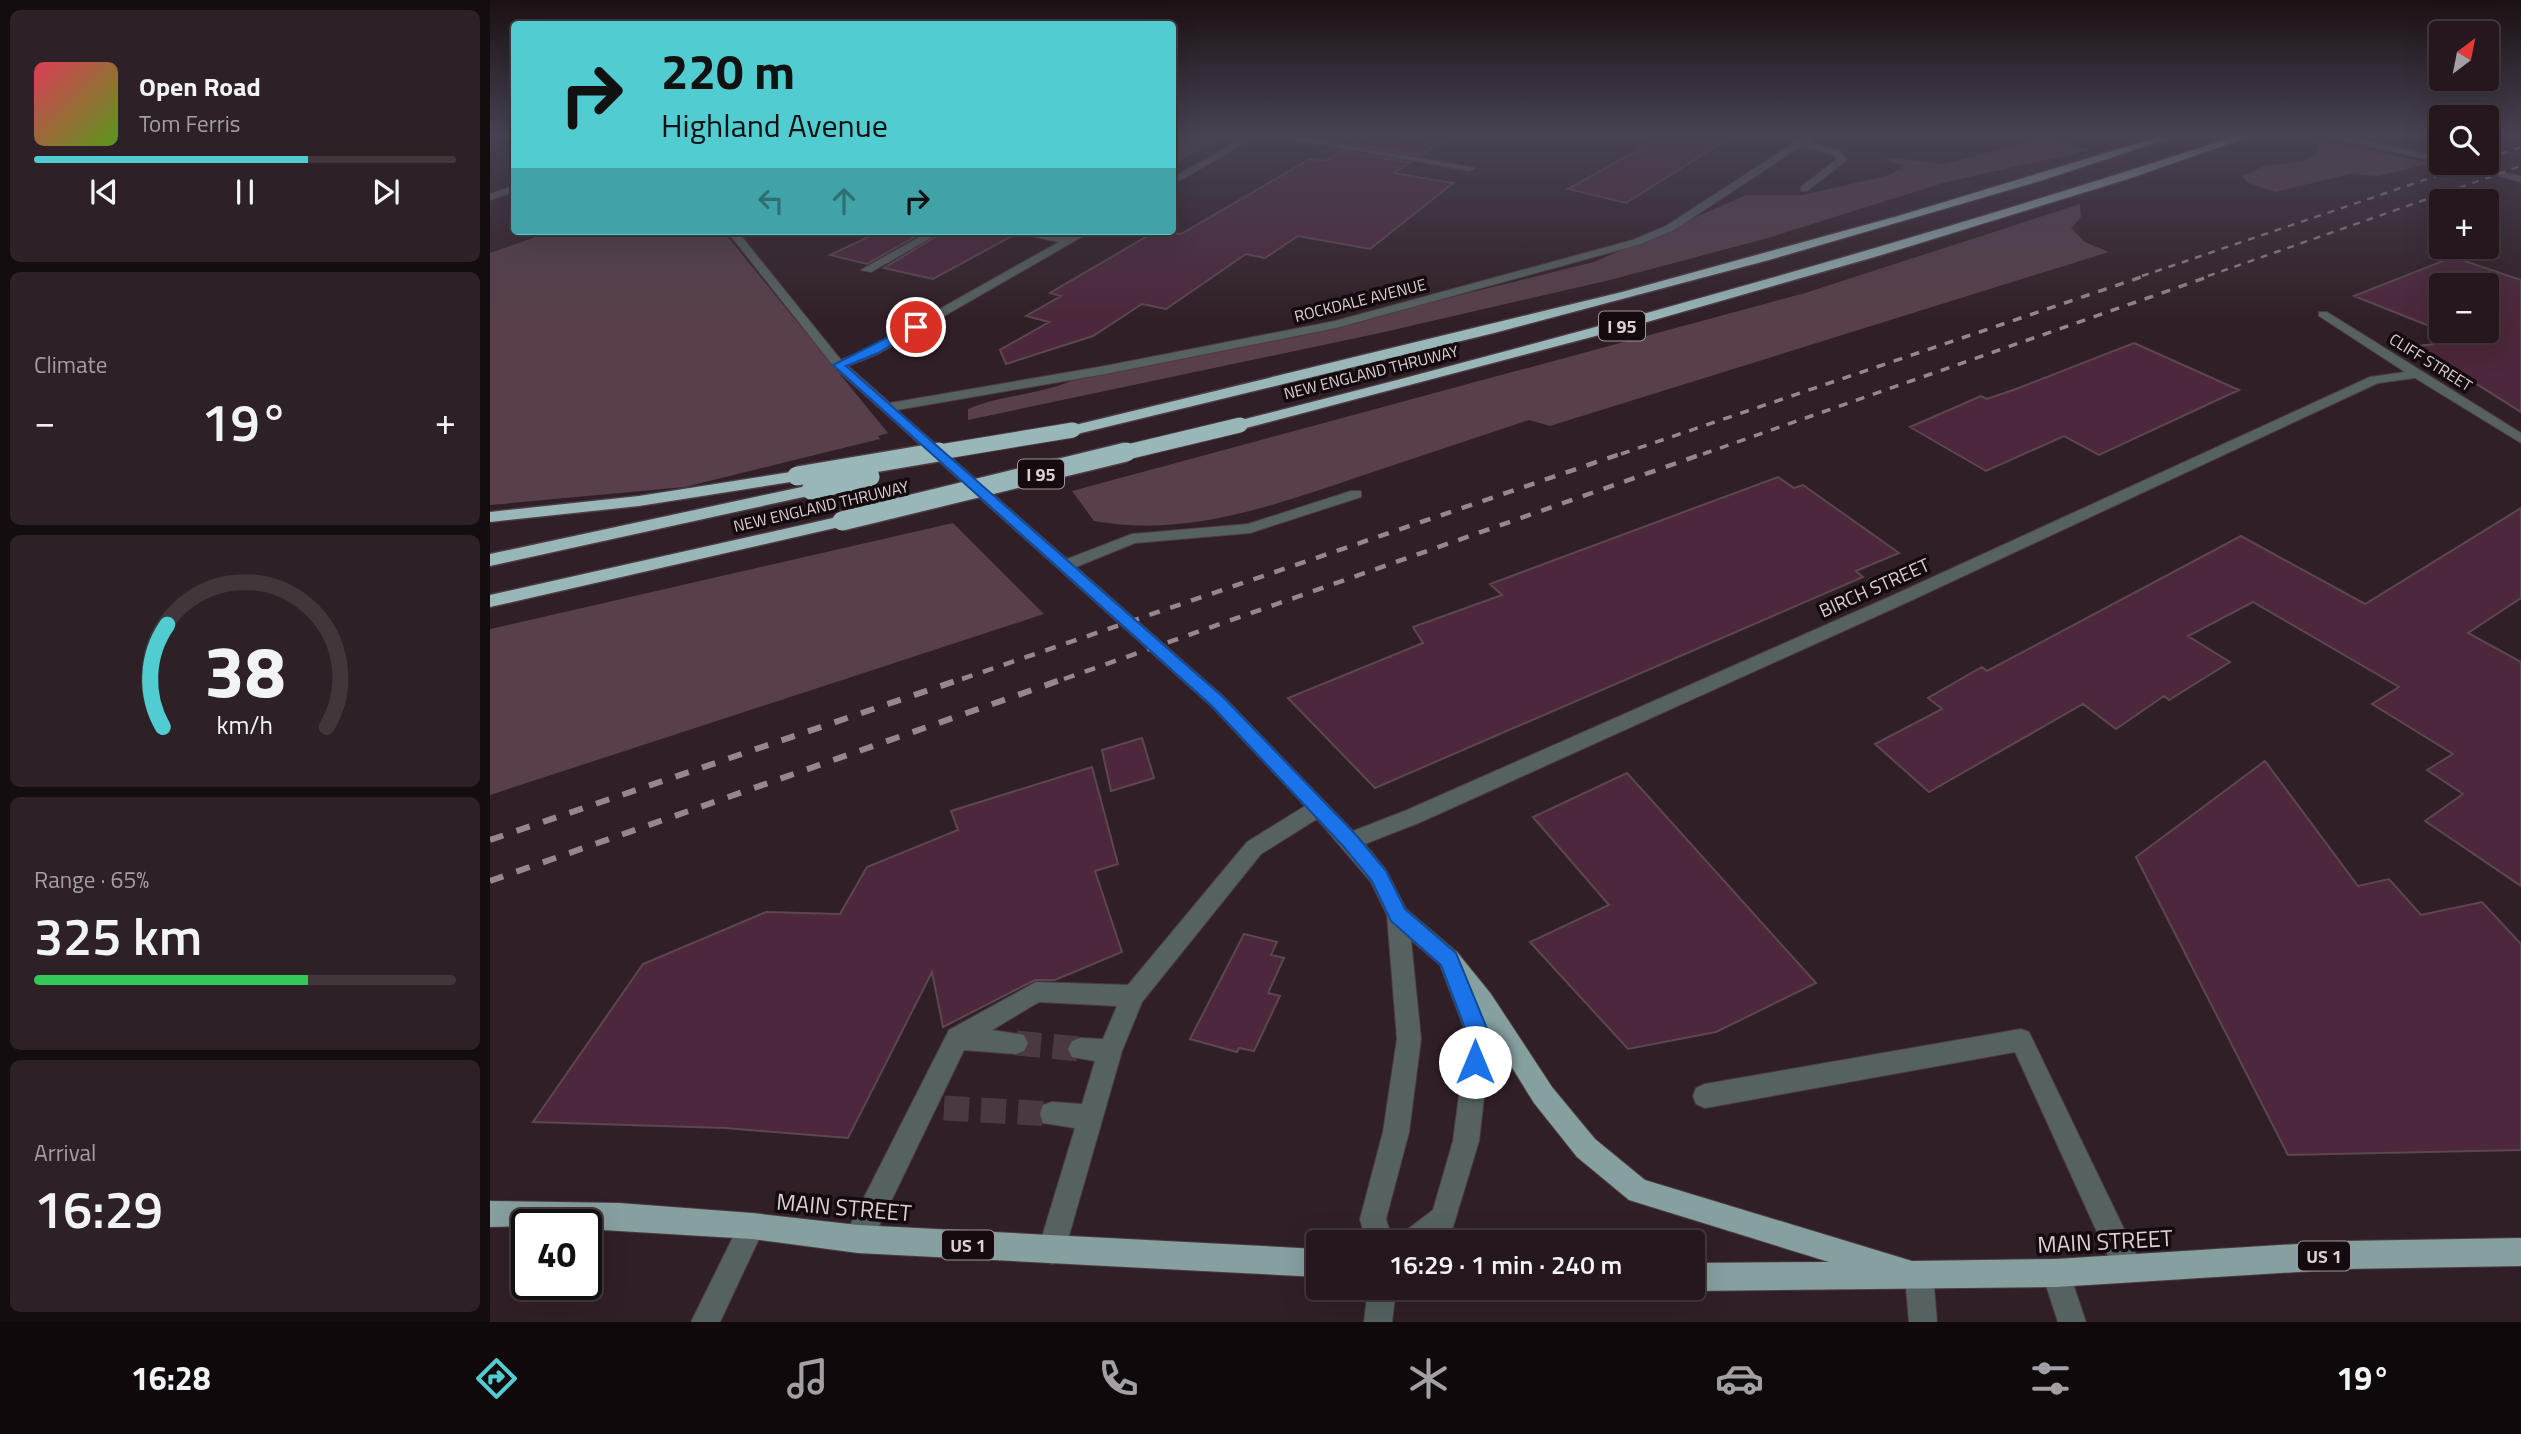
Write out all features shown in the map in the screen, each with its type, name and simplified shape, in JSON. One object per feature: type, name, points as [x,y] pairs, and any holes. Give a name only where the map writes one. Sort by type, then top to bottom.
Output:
[{"type":"highway","name":"NEW ENGLAND THRUWAY","points":[[490,560],[1203,400],[1605,300],[1976,197]]},
{"type":"highway","name":"NEW ENGLAND THRUWAY","points":[[490,601],[842,521],[1240,425],[1627,325],[2061,197]]},
{"type":"highway","points":[[490,517],[625,503],[1073,430]]},
{"type":"main road","points":[[1449,960],[1483,1001],[1552,1106],[1586,1148],[1638,1191],[1919,1275]]},
{"type":"main road","name":"MAIN STREET","points":[[490,1213],[619,1216],[752,1226],[858,1239],[1306,1262]]},
{"type":"main road","name":"MAIN STREET","points":[[1705,1278],[2056,1273],[2345,1255],[2521,1252]]},
{"type":"street","name":"ROCKDALE AVENUE","points":[[885,408],[1105,370],[1336,324],[1637,242],[1670,228],[1718,197]]},
{"type":"street","points":[[735,235],[839,365],[1218,702],[1350,841],[1379,876],[1398,915],[1409,1039],[1396,1132],[1373,1219],[1376,1230]]},
{"type":"street","points":[[867,270],[931,235]]},
{"type":"street","points":[[1035,235],[1070,241]]},
{"type":"street","points":[[839,365],[874,351],[1080,235]]},
{"type":"street","name":"CLIFF STREET","points":[[2323,314],[2521,439]]},
{"type":"street","name":"BIRCH STREET","points":[[1350,841],[1414,816],[1904,597],[2375,380],[2415,374]]},
{"type":"street","points":[[1065,566],[1132,539],[1250,528],[1356,494]]},
{"type":"street","points":[[1052,1250],[1110,1051],[1133,996],[1254,848],[1318,808]]},
{"type":"street","points":[[1398,915],[1449,960],[1479,1036],[1466,1141],[1444,1218],[1429,1230]]},
{"type":"street","points":[[858,1239],[934,1107],[957,1038],[1036,992],[1133,996]]},
{"type":"street","points":[[957,1038],[1016,1043]]},
{"type":"street","points":[[1705,1096],[2021,1040],[2128,1268]]},
{"type":"street","points":[[1080,1049],[1110,1051]]},
{"type":"street","points":[[1052,1114],[1091,1116]]},
{"type":"street","points":[[705,1322],[752,1226]]},
{"type":"street","points":[[2056,1273],[2072,1322]]},
{"type":"street","points":[[1919,1275],[1923,1322]]},
{"type":"street","points":[[1378,1322],[1381,1300]]},
{"type":"shaded area","points":[[1742,197],[1899,197],[1768,238],[1610,280],[1380,333],[968,420],[968,409],[1071,381],[1302,334],[1594,262]]},
{"type":"shaded area","points":[[2080,204],[2081,217],[2071,228],[2085,242],[2109,252],[1550,426],[1529,420],[1296,498],[1230,516],[1196,522],[1128,525],[1094,521],[1072,491],[1805,293]]},
{"type":"shaded area","points":[[542,235],[726,235],[888,433],[878,436],[880,439],[685,487],[490,505],[490,253]]},
{"type":"shaded area","points":[[953,523],[1044,614],[490,795],[490,629]]},
{"type":"building","points":[[1245,197],[1436,197],[1370,249],[1298,236],[1265,258],[1246,254],[1166,309],[1142,304],[1093,336],[1006,364],[1000,350],[1049,322],[1026,316],[1061,296],[1050,293],[1149,235],[1181,234]]},
{"type":"building","points":[[1600,197],[1636,197],[1626,203]]},
{"type":"building","points":[[872,235],[918,235],[867,264],[830,255]]},
{"type":"building","points":[[938,235],[1014,235],[933,279],[884,268]]},
{"type":"building","points":[[2448,259],[2459,259],[2521,280],[2521,412],[2416,346],[2499,343],[2499,273],[2429,273],[2429,326],[2354,296]]},
{"type":"building","points":[[2134,343],[2239,390],[2099,455],[2064,436],[1986,471],[1910,427],[1981,396],[1987,399],[2016,389]]},
{"type":"building","points":[[1778,477],[1794,488],[1803,485],[1899,553],[1856,571],[1863,577],[1375,788],[1288,698],[1423,643],[1413,627],[1502,595],[1490,584]]},
{"type":"building","points":[[2521,508],[2521,598],[2468,633],[2521,662],[2521,886],[2425,821],[2463,794],[2427,770],[2453,754],[2372,704],[2399,687],[2253,602],[2188,636],[2230,662],[2169,700],[2164,696],[2116,729],[2083,704],[1929,792],[1875,744],[1942,709],[1928,698],[1982,667],[1987,671],[2241,536],[2365,604]]},
{"type":"building","points":[[1142,738],[1154,778],[1111,791],[1102,750]]},
{"type":"building","points":[[2265,761],[2358,886],[2389,879],[2421,915],[2482,902],[2521,944],[2521,1150],[2288,1155],[2136,857]]},
{"type":"building","points":[[1092,767],[1118,864],[1095,871],[1122,952],[1055,980],[1035,980],[943,1027],[932,972],[848,1138],[725,1128],[533,1122],[643,964],[766,912],[840,914],[867,867],[958,830],[951,811]]},
{"type":"building","points":[[1627,773],[1816,983],[1716,1032],[1628,1049],[1530,942],[1609,905],[1533,817]]},
{"type":"building","points":[[1244,934],[1277,942],[1271,955],[1284,958],[1268,993],[1280,996],[1254,1051],[1239,1048],[1237,1052],[1190,1039]]},
{"type":"tunnel","points":[[1016,1043],[1080,1049]]},
{"type":"tunnel","points":[[944,1108],[1052,1114]]},
{"type":"railway","points":[[2142,276],[2375,197]]},
{"type":"railway","points":[[2208,276],[2434,197]]},
{"type":"railway","points":[[1621,454],[2147,275]]},
{"type":"railway","points":[[1703,454],[2213,275]]},
{"type":"railway","points":[[962,679],[1626,452]]},
{"type":"railway","points":[[1064,679],[1708,452]]},
{"type":"railway","points":[[490,840],[967,677]]},
{"type":"railway","points":[[490,881],[1069,677]]},
{"type":"route","points":[[916,327],[874,351],[839,365],[1218,702],[1350,841],[1379,876],[1398,915],[1449,960],[1479,1036],[1475,1062]]}]
